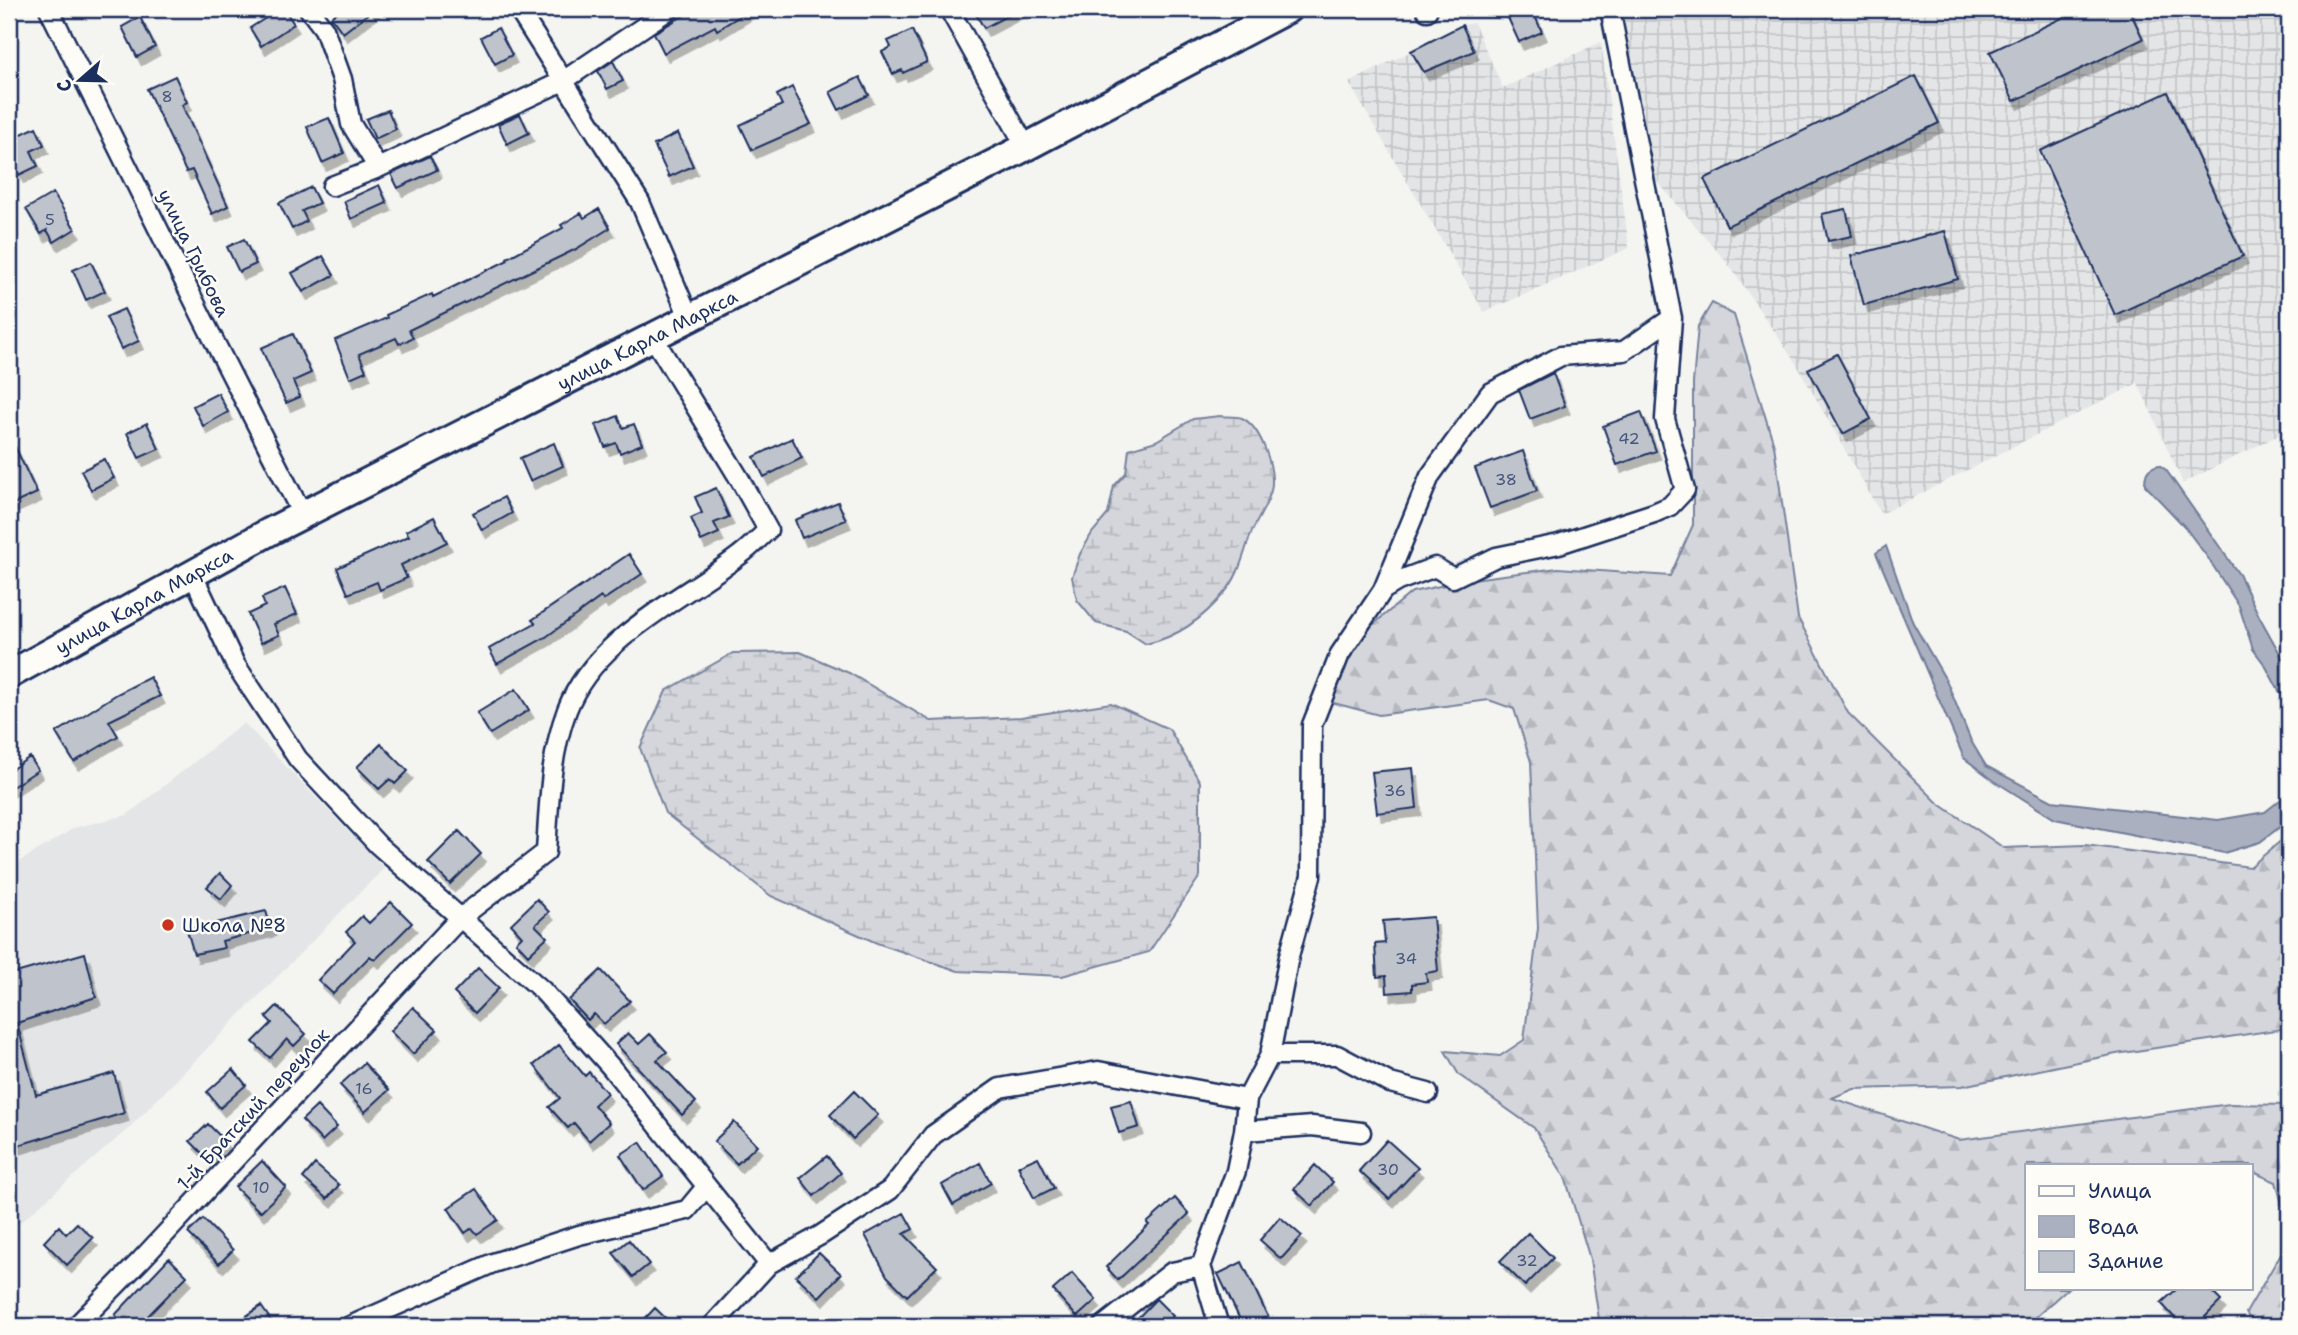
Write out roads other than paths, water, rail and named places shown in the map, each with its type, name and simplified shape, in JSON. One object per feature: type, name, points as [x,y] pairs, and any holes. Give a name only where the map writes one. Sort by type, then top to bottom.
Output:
[{"type":"main road","name":"улица Карла Маркса","points":[[9,675],[269,532],[1026,147],[1287,9]]},
{"type":"street","name":"улица Грибова","points":[[49,9],[303,516]]},
{"type":"street","points":[[309,9],[324,29],[338,66],[351,124],[378,168]]},
{"type":"street","points":[[519,9],[640,202],[690,317]]},
{"type":"street","points":[[332,186],[378,168],[563,81],[670,9]]},
{"type":"street","points":[[949,9],[1026,147]]},
{"type":"street","points":[[1383,590],[1398,581],[1435,567],[1453,578],[1496,557],[1559,544],[1670,506],[1685,490],[1665,419],[1672,318],[1611,9]]},
{"type":"street","points":[[1219,1326],[1201,1266],[1236,1171],[1247,1099],[1270,1055],[1289,956],[1311,876],[1312,724],[1340,654],[1383,590],[1430,476],[1490,393],[1561,355],[1624,351],[1672,318]]},
{"type":"street","name":"1-й Братский переулок","points":[[76,1326],[141,1260],[459,919],[546,852],[552,763],[568,708],[586,677],[622,637],[741,554],[768,530],[653,337]]},
{"type":"street","points":[[193,575],[235,664],[298,759],[378,845],[542,990],[611,1067],[769,1264]]},
{"type":"street","points":[[1270,1055],[1337,1055],[1390,1083],[1428,1093]]},
{"type":"street","points":[[712,1326],[769,1264],[821,1235],[890,1190],[933,1135],[1000,1088],[1098,1071],[1247,1099]]},
{"type":"street","points":[[1244,1131],[1312,1126],[1361,1132]]},
{"type":"street","points":[[350,1326],[493,1263],[579,1235],[687,1210],[706,1187]]},
{"type":"street","points":[[1103,1326],[1172,1272],[1201,1266]]},
{"type":"water","points":[[2159,465],[2166,470],[2240,576],[2289,670],[2289,699],[2279,691],[2253,649],[2239,606],[2208,558],[2184,526],[2145,485],[2148,472]]},
{"type":"water","points":[[1886,546],[1913,623],[1947,682],[1971,741],[1986,766],[2052,801],[2218,820],[2265,812],[2289,793],[2289,820],[2260,842],[2224,853],[2055,819],[1993,780],[1964,758],[1876,553]]},
{"type":"place","name":"Школа №8","points":[[168,925]]}]
